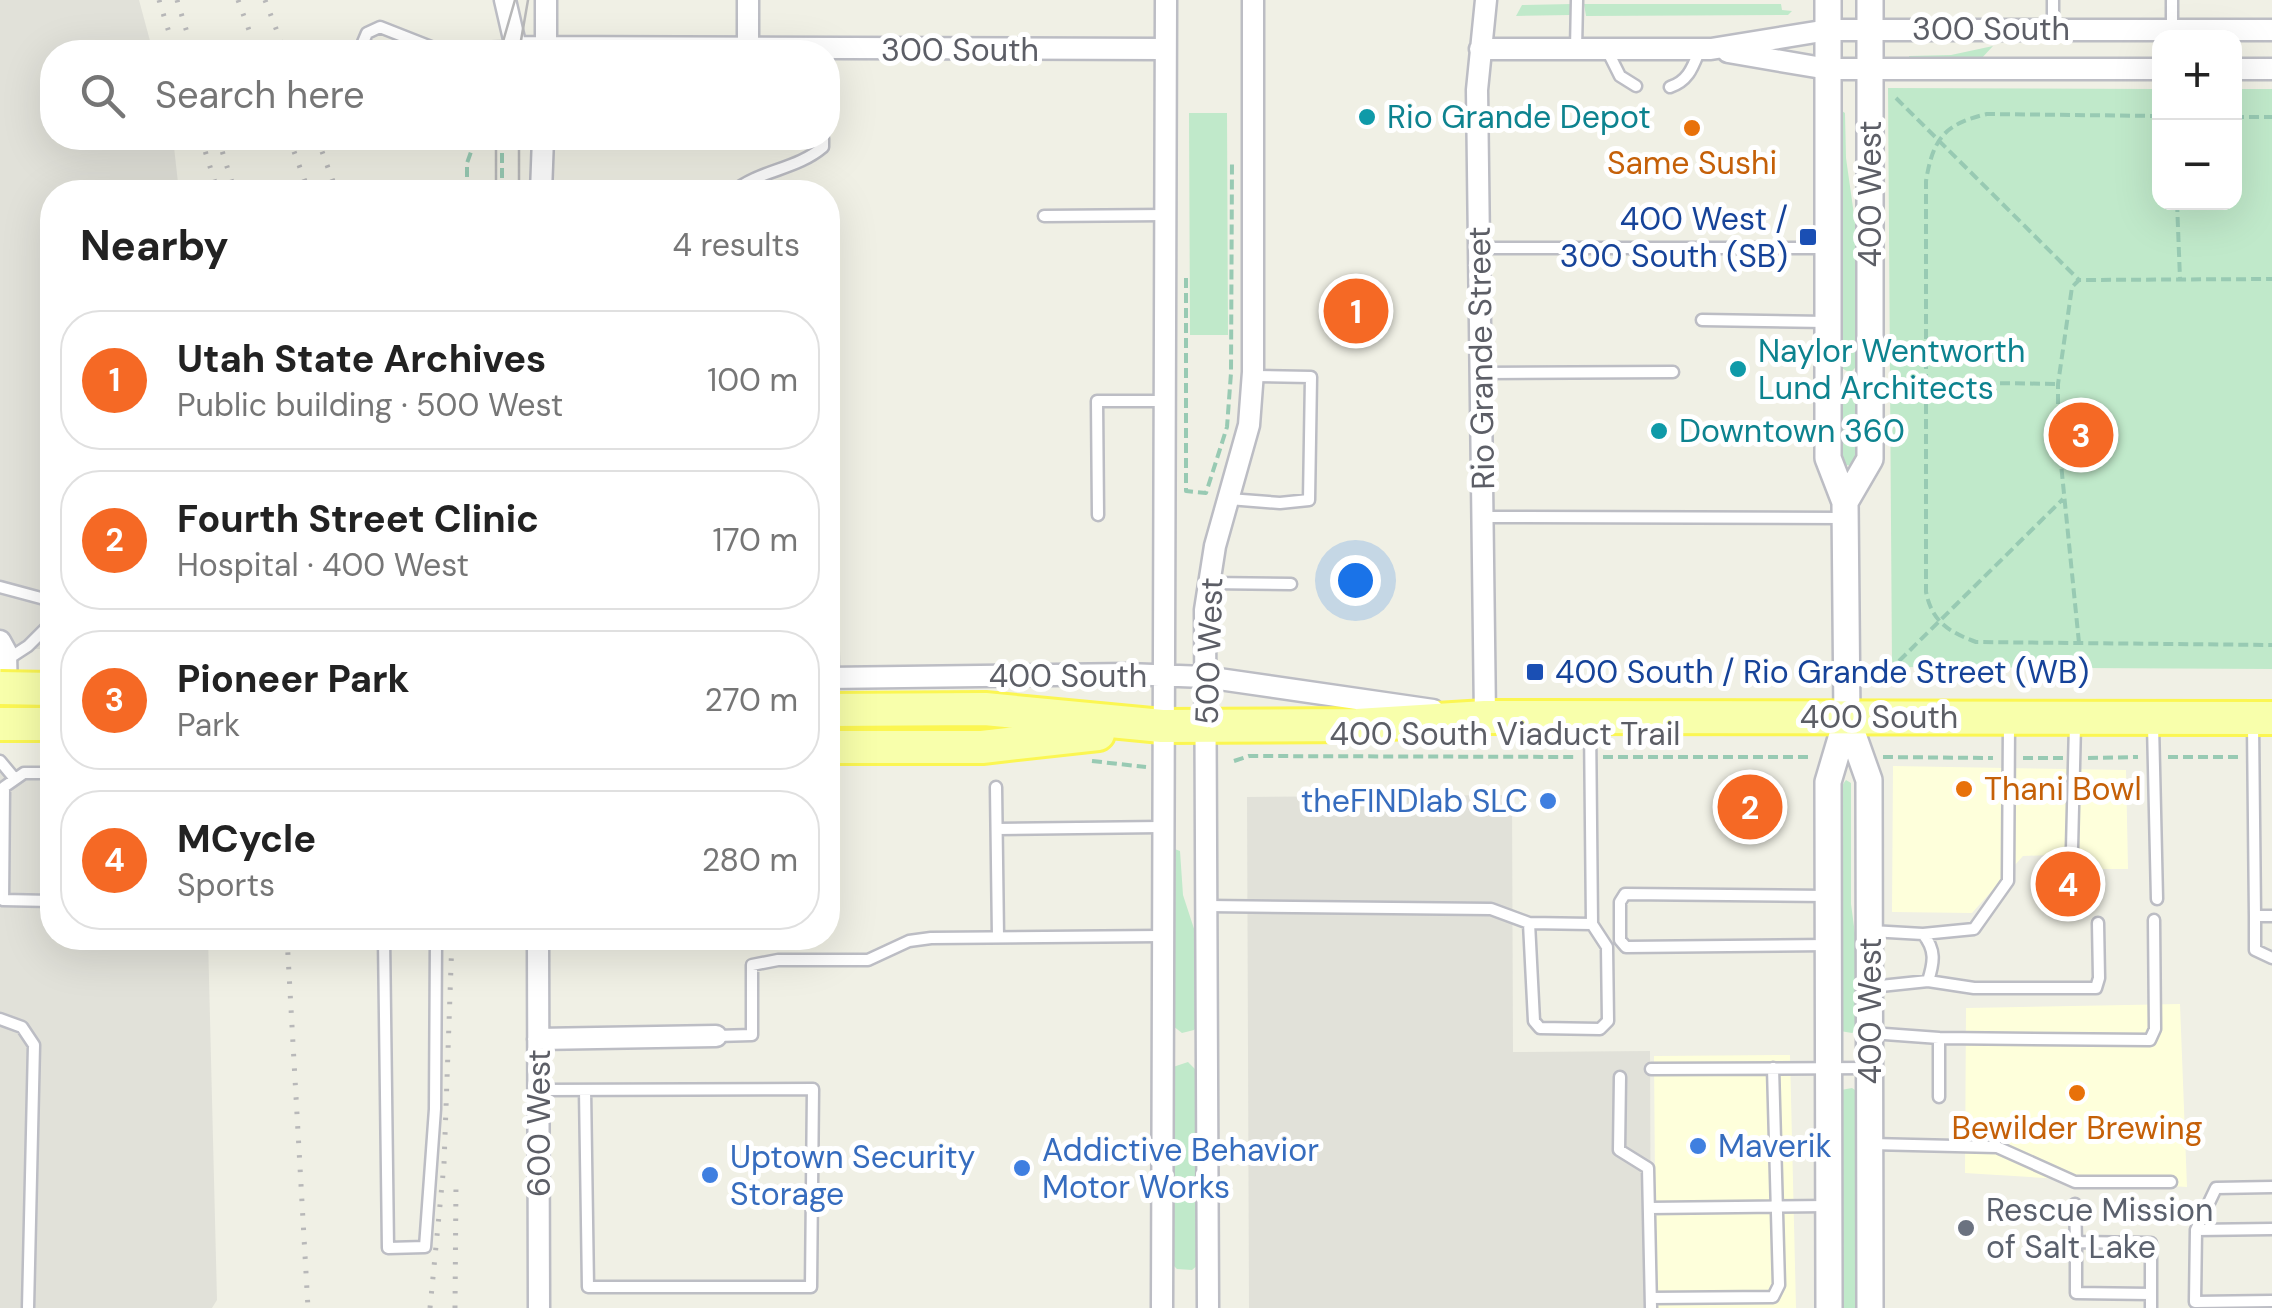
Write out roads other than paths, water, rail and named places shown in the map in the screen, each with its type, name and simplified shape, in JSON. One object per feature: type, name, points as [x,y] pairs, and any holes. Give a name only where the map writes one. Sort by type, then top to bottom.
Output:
[{"type":"main road","points":[[3,683],[40,688]]},
{"type":"main road","points":[[3,683],[40,714]]},
{"type":"main road","name":"400 South","points":[[840,689],[985,709],[1162,726],[1357,725],[1485,717],[2263,718]]},
{"type":"main road","name":"400 South","points":[[840,747],[982,747],[1162,726]]},
{"type":"street","points":[[505,0],[514,40]]},
{"type":"street","points":[[546,0],[546,40]]},
{"type":"street","points":[[748,0],[748,40]]},
{"type":"street","name":"500 West","points":[[1162,1308],[1166,0]]},
{"type":"street","name":"500 West","points":[[1208,1308],[1204,677],[1207,583],[1248,425],[1253,376],[1254,0]]},
{"type":"street","name":"Rio Grande Street","points":[[1485,717],[1483,373],[1478,248],[1480,48],[1486,0]]},
{"type":"street","name":"400 West","points":[[1828,0],[1828,458],[1845,510],[1846,718],[1828,782],[1829,1308]]},
{"type":"street","name":"400 West","points":[[1845,510],[1870,459],[1870,0]]},
{"type":"street","name":"300 South","points":[[1480,48],[1706,49],[1828,30],[1870,29],[2272,30]]},
{"type":"street","name":"300 South","points":[[840,52],[1166,48]]},
{"type":"street","name":"300 South","points":[[1706,49],[1828,68],[2152,69]]},
{"type":"street","points":[[2242,70],[2272,70]]},
{"type":"street","points":[[540,150],[541,180]]},
{"type":"street","name":"400 South","points":[[840,688],[1204,677],[1485,717]]},
{"type":"street","points":[[0,734],[6,719],[3,683]]},
{"type":"street","name":"400 West","points":[[1846,718],[1870,780],[1870,1308]]},
{"type":"street","name":"600 West","points":[[538,950],[540,1308]]},
{"type":"street","points":[[538,1038],[716,1036]]},
{"type":"lane","points":[[1576,48],[1578,0]]},
{"type":"lane","points":[[2053,0],[2054,30]]},
{"type":"lane","points":[[2172,0],[2172,29]]},
{"type":"lane","points":[[364,40],[367,33],[380,26],[411,40]]},
{"type":"lane","points":[[1606,49],[1620,76],[1636,86]]},
{"type":"lane","points":[[1670,86],[1688,76],[1706,49]]},
{"type":"lane","points":[[751,180],[806,161],[818,150]]},
{"type":"lane","points":[[1044,216],[1166,215]]},
{"type":"lane","points":[[1478,248],[1827,248]]},
{"type":"lane","points":[[1702,320],[1828,322]]},
{"type":"lane","points":[[1483,373],[1673,372]]},
{"type":"lane","points":[[1229,499],[1309,500],[1311,377],[1253,376]]},
{"type":"lane","points":[[1098,515],[1097,401],[1166,401]]},
{"type":"lane","points":[[1484,517],[1845,510]]},
{"type":"lane","points":[[1207,583],[1291,584]]},
{"type":"lane","points":[[0,587],[40,597]]},
{"type":"lane","points":[[3,683],[40,634]]},
{"type":"lane","points":[[1530,924],[1534,1022],[1540,1028],[1600,1029],[1608,1022],[1607,947],[1592,924],[1590,717]]},
{"type":"lane","points":[[1870,931],[1922,934],[1974,929],[2008,880],[2010,718]]},
{"type":"lane","points":[[2072,849],[2076,718]]},
{"type":"lane","points":[[2153,718],[2157,899]]},
{"type":"lane","points":[[2263,718],[2255,950],[2272,958]]},
{"type":"lane","points":[[0,761],[14,778]]},
{"type":"lane","points":[[40,773],[24,773],[4,788],[4,900],[40,901]]},
{"type":"lane","points":[[996,788],[998,938]]},
{"type":"lane","points":[[997,829],[1161,827]]},
{"type":"lane","points":[[1828,944],[1626,947],[1620,940],[1620,902],[1625,894],[1829,896]]},
{"type":"lane","points":[[1208,906],[1490,909],[1530,924],[1592,924]]},
{"type":"lane","points":[[2255,916],[2272,916]]},
{"type":"lane","points":[[1870,1032],[1939,1038],[2150,1040],[2154,1029],[2154,920]]},
{"type":"lane","points":[[1870,988],[1928,981],[1974,988],[2096,988],[2098,924]]},
{"type":"lane","points":[[1922,934],[1932,946],[1934,963],[1928,981]]},
{"type":"lane","points":[[716,1036],[752,1035],[752,965],[778,960],[868,960],[909,942],[1161,936]]},
{"type":"lane","points":[[384,950],[388,1248],[425,1248],[436,1109],[436,950]]},
{"type":"lane","points":[[0,1018],[22,1026],[34,1045],[28,1308]]},
{"type":"lane","points":[[1938,1097],[1939,1038]]},
{"type":"lane","points":[[1652,1068],[1870,1068]]},
{"type":"lane","points":[[1620,1077],[1619,1150],[1648,1168],[1651,1303],[1772,1297],[1779,1285],[1772,1068]]},
{"type":"lane","points":[[539,1090],[813,1089],[811,1287],[588,1287],[584,1090]]},
{"type":"lane","points":[[1870,1144],[1997,1147],[2074,1182],[2171,1182]]},
{"type":"lane","points":[[2272,1188],[2216,1188],[2196,1230],[2195,1302],[2272,1301]]},
{"type":"lane","points":[[2075,1204],[2076,1293],[2151,1294]]},
{"type":"lane","points":[[1649,1208],[1829,1206]]},
{"type":"lane","points":[[2196,1230],[2272,1230]]},
{"type":"lane","points":[[2076,1242],[2152,1243],[2151,1308]]},
{"type":"tram line","points":[[503,40],[515,0]]},
{"type":"tram line","points":[[521,40],[528,0]]},
{"type":"tram line","points":[[496,150],[496,180]]},
{"type":"tram line","points":[[519,150],[519,180]]},
{"type":"railway","points":[[159,0],[171,40]]},
{"type":"railway","points":[[177,0],[189,40]]},
{"type":"railway","points":[[238,0],[253,40]]},
{"type":"railway","points":[[265,0],[280,40]]},
{"type":"railway","points":[[205,150],[214,180]]},
{"type":"railway","points":[[222,150],[231,180]]},
{"type":"railway","points":[[293,150],[305,180]]},
{"type":"railway","points":[[321,150],[333,180]]},
{"type":"railway","points":[[288,950],[308,1308]]},
{"type":"railway","points":[[430,1308],[444,1164],[452,950]]},
{"type":"railway","points":[[455,1308],[456,1183]]},
{"type":"place","name":"Rio Grande Depot","points":[[1367,117]]},
{"type":"place","name":"Same Sushi","points":[[1692,128]]},
{"type":"place","name":"400 West / 300 South (SB)","points":[[1808,237]]},
{"type":"place","name":"Utah State Archives","points":[[1356,311]]},
{"type":"place","name":"Naylor Wentworth Lund Architects","points":[[1738,369]]},
{"type":"place","name":"Downtown 360","points":[[1659,431]]},
{"type":"place","name":"Pioneer Park","points":[[2081,435]]},
{"type":"place","name":"400 South / Rio Grande Street (WB)","points":[[1535,672]]},
{"type":"place","name":"Thani Bowl","points":[[1964,789]]},
{"type":"place","name":"theFINDlab SLC","points":[[1548,801]]},
{"type":"place","name":"Fourth Street Clinic","points":[[1750,807]]},
{"type":"place","name":"MCycle","points":[[2068,884]]},
{"type":"place","name":"Bewilder Brewing","points":[[2077,1093]]},
{"type":"place","name":"Maverik","points":[[1698,1146]]},
{"type":"place","name":"Addictive Behavior Motor Works","points":[[1022,1168]]},
{"type":"place","name":"Uptown Security Storage","points":[[710,1175]]},
{"type":"place","name":"Rescue Mission of Salt Lake","points":[[1966,1228]]}]
